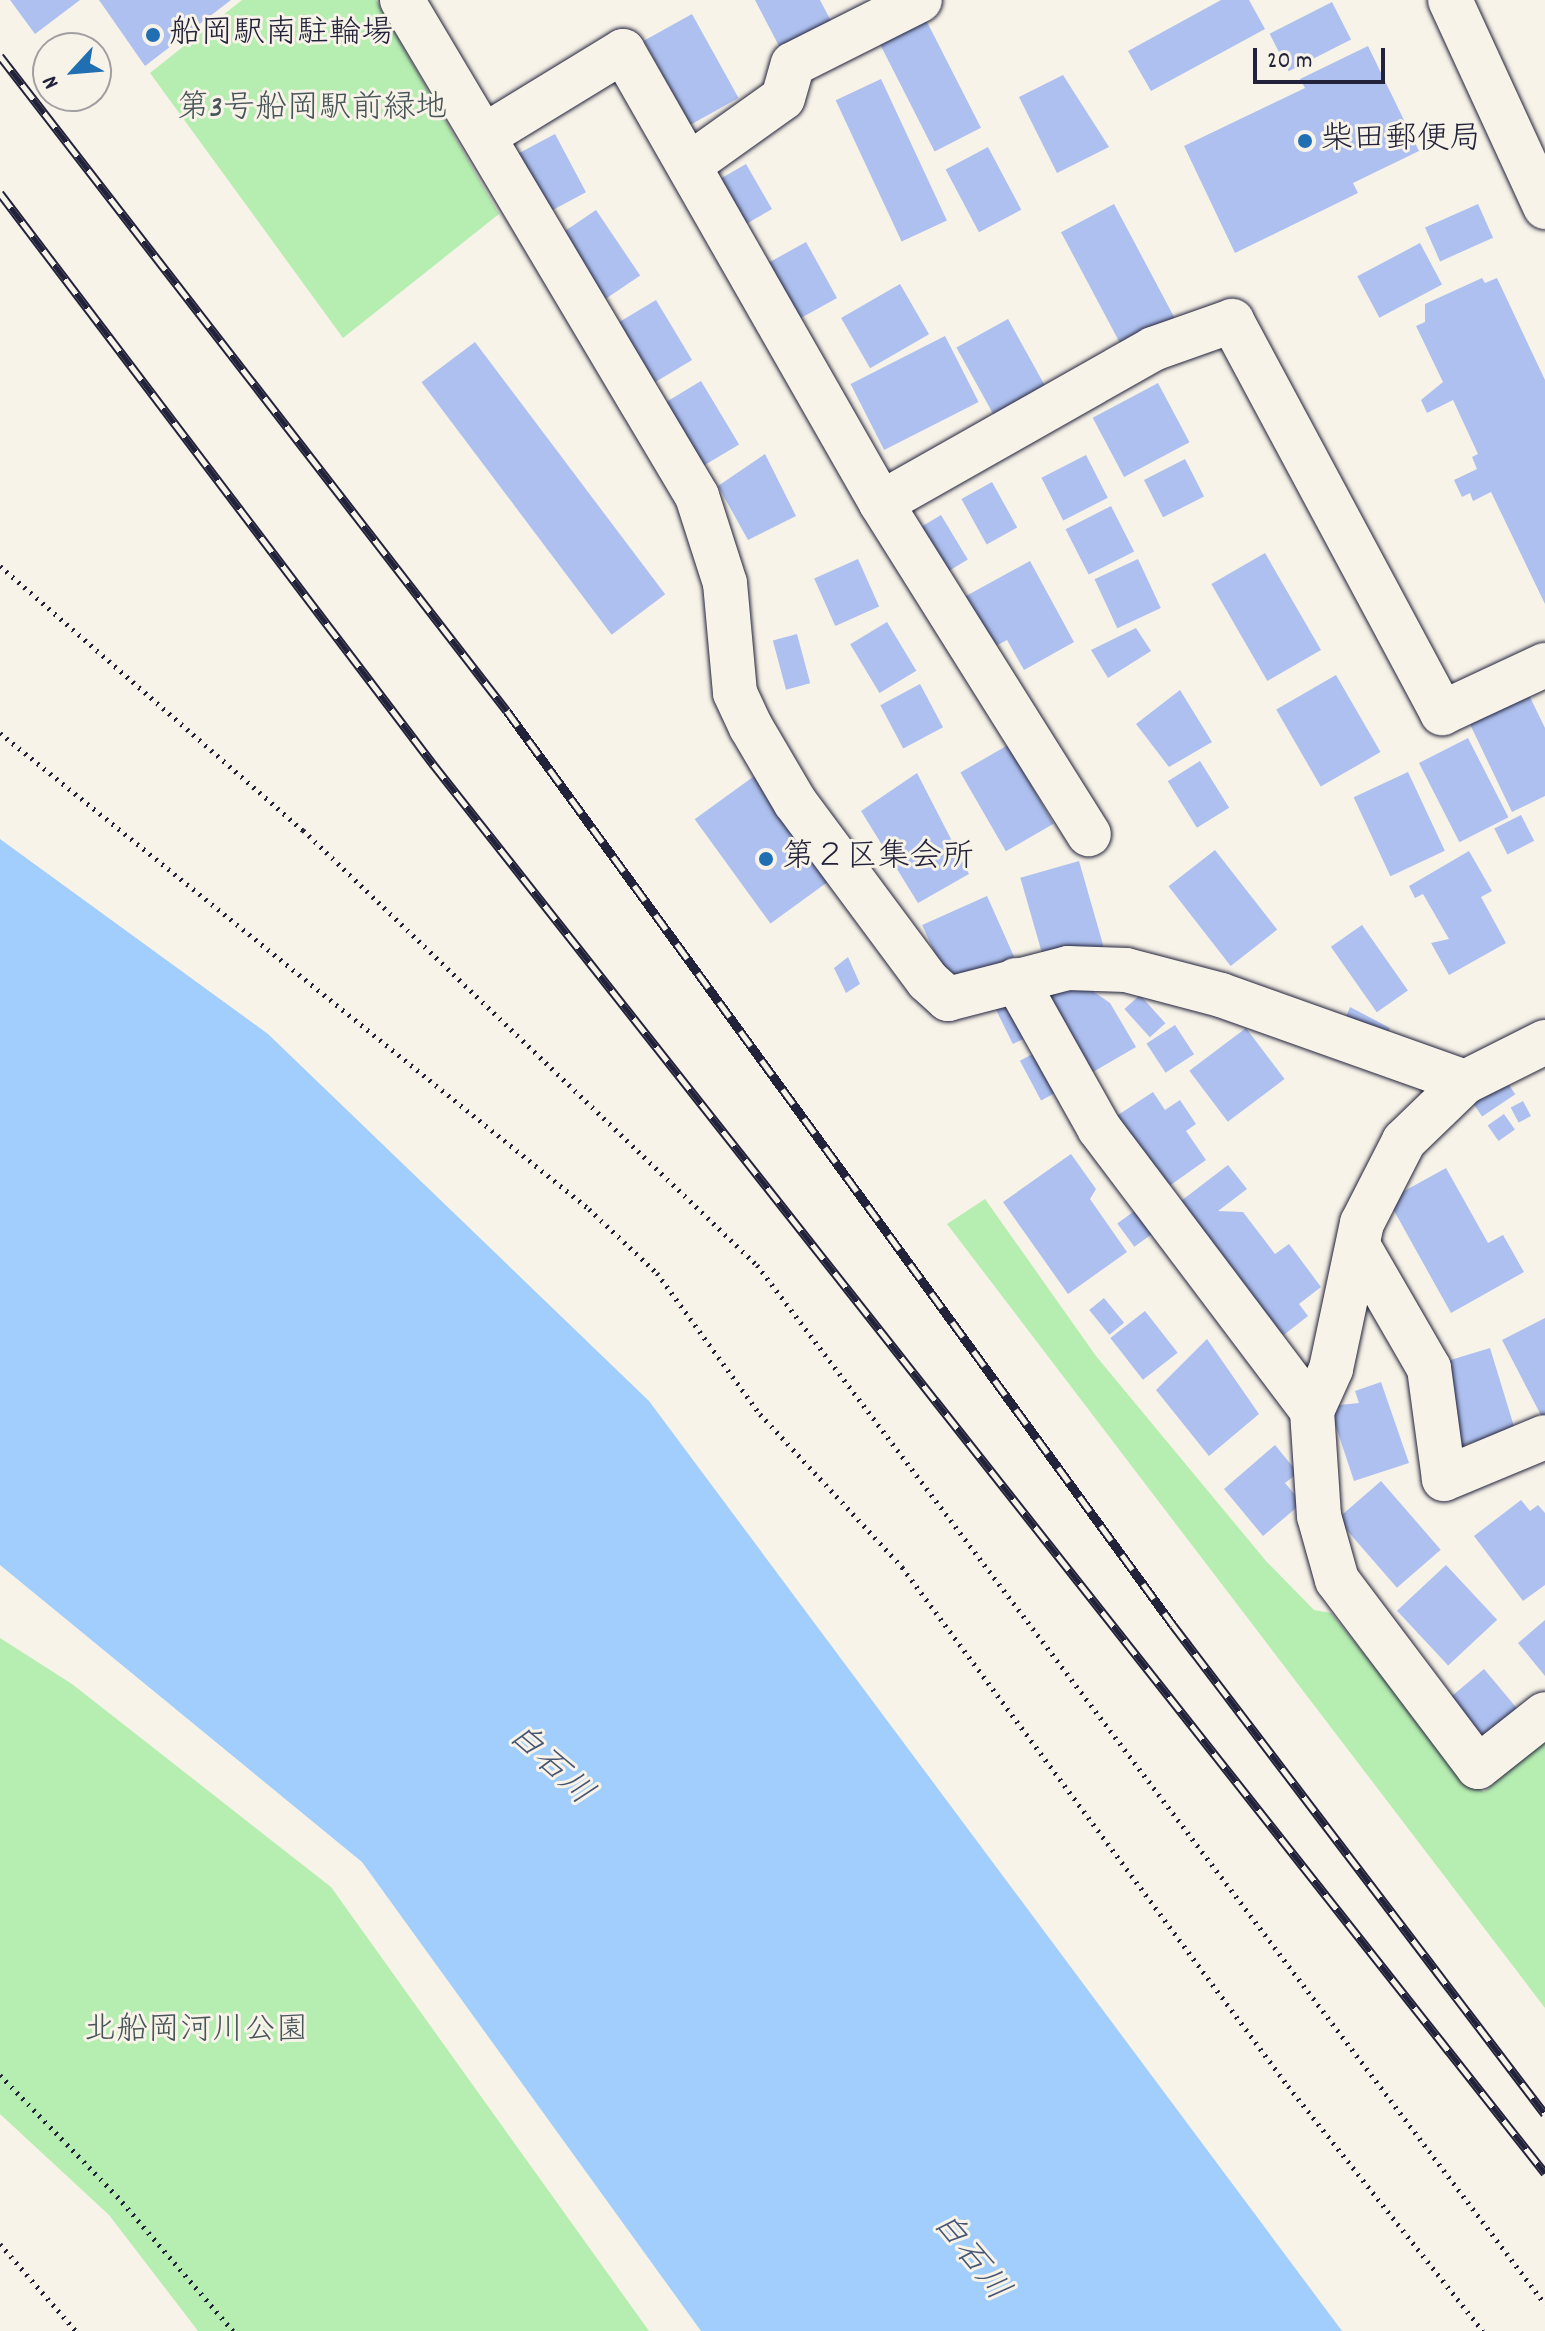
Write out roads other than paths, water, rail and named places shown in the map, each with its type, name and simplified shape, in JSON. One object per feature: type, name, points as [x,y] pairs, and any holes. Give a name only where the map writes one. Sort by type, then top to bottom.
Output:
[{"type":"street","points":[[402,0],[697,496],[725,583],[735,693],[795,802],[948,999],[1068,968],[1155,976],[1465,1082]]},
{"type":"street","points":[[689,165],[783,98],[793,64],[920,0]]},
{"type":"street","points":[[1450,0],[1545,207]]},
{"type":"street","points":[[484,136],[623,51],[881,503],[1089,834]]},
{"type":"street","points":[[881,503],[1153,349],[1232,321],[1442,713],[1545,665]]},
{"type":"street","points":[[1016,980],[1099,1128],[1312,1411]]},
{"type":"street","points":[[1545,1042],[1465,1082],[1404,1141],[1362,1223],[1331,1369],[1312,1411],[1319,1516],[1337,1580],[1478,1767],[1545,1714]]},
{"type":"street","points":[[1359,1247],[1429,1368],[1444,1479],[1545,1437]]},
{"type":"water","name":"白石川","points":[[0,839],[268,1034],[649,1401],[1342,2331],[701,2331],[362,1862],[0,1565]]},
{"type":"railway","points":[[0,56],[507,711],[1173,1625],[1545,2114]]},
{"type":"railway","points":[[0,193],[433,764],[1545,2173]]},
{"type":"place","name":"船岡駅南駐輪場","points":[[153,35]]},
{"type":"place","name":"柴田郵便局","points":[[1305,141]]},
{"type":"place","name":"第２区集会所","points":[[766,859]]},
{"type":"park label","name":"第3号船岡駅前緑地","points":[[312,110]]},
{"type":"park label","name":"北船岡河川公園","points":[[196,2032]]}]
